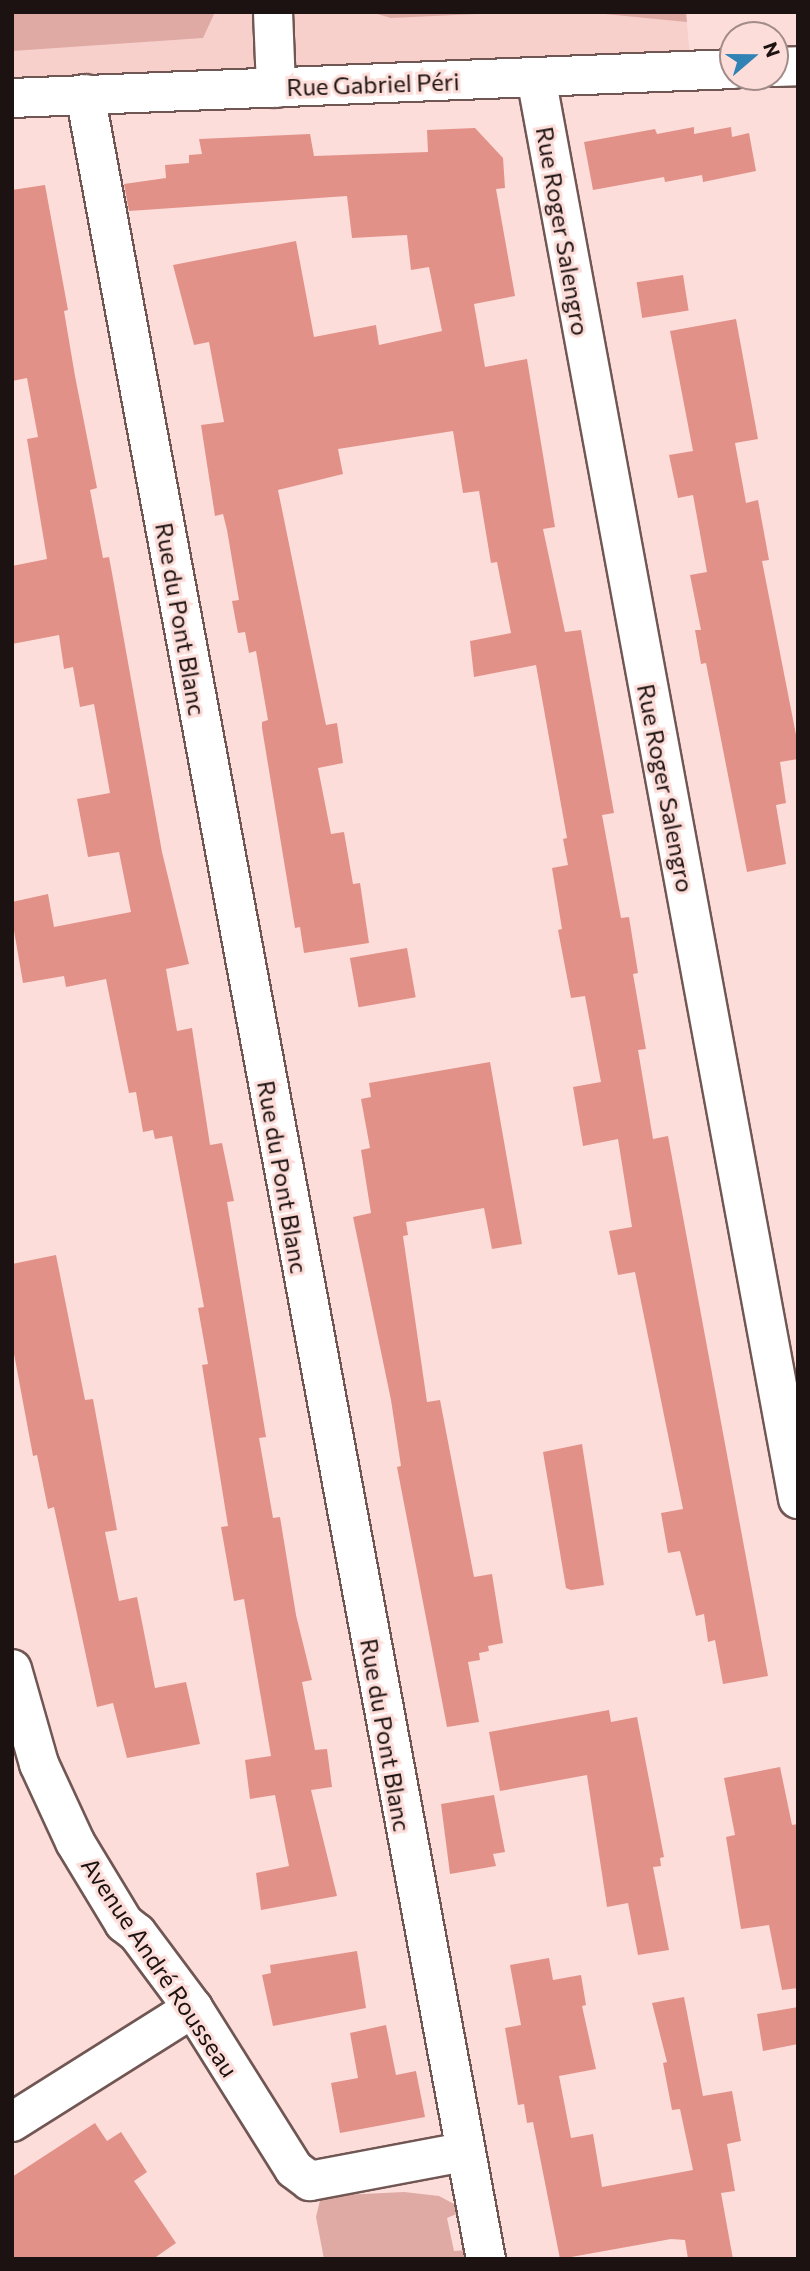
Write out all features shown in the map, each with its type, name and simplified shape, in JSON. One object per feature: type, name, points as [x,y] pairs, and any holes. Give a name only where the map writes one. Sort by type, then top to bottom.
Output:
[{"type":"street","points":[[273,12],[276,88]]},
{"type":"street","name":"Rue Gabriel Péri","points":[[12,98],[719,70]]},
{"type":"street","name":"Rue Roger Salengro","points":[[537,77],[798,1499]]},
{"type":"street","name":"Rue du Pont Blanc","points":[[85,94],[463,2152],[485,2259]]},
{"type":"street","name":"Avenue André Rousseau","points":[[12,1669],[39,1764],[75,1842],[124,1923],[137,1933],[193,2008],[281,2154],[310,2181],[463,2152]]},
{"type":"street","points":[[12,2122],[193,2008]]},
{"type":"shaded area","points":[[12,12],[686,12],[691,70],[12,98]]},
{"type":"shaded area","points":[[12,12],[215,12],[203,38],[12,51]]},
{"type":"shaded area","points":[[370,12],[520,12],[391,18]]},
{"type":"shaded area","points":[[584,12],[686,12],[687,22]]},
{"type":"shaded area","points":[[404,2192],[439,2196],[456,2205],[459,2213],[447,2218],[454,2251],[466,2250],[468,2259],[324,2259],[316,2217],[321,2196]]},
{"type":"building","points":[[694,127],[694,134],[731,127],[732,137],[749,133],[756,171],[703,182],[702,175],[665,182],[664,177],[593,190],[584,142],[655,129],[657,134]]},
{"type":"building","points":[[475,128],[503,158],[505,188],[496,189],[515,296],[474,304],[485,367],[527,359],[555,527],[543,529],[565,632],[581,630],[614,813],[602,815],[621,918],[629,917],[638,973],[633,974],[646,1049],[638,1050],[653,1139],[668,1136],[768,1676],[723,1684],[715,1640],[708,1642],[704,1614],[696,1616],[680,1551],[668,1553],[661,1513],[683,1509],[635,1272],[618,1275],[609,1231],[632,1227],[618,1139],[583,1146],[573,1087],[601,1082],[585,996],[571,998],[558,930],[562,929],[552,868],[568,865],[563,839],[567,838],[536,665],[474,677],[470,641],[511,633],[497,562],[491,563],[479,491],[463,493],[453,431],[338,449],[343,474],[278,490],[326,725],[337,723],[343,763],[318,768],[331,834],[344,832],[353,884],[360,883],[369,943],[304,953],[300,927],[295,928],[262,728],[262,722],[268,720],[256,651],[249,653],[245,632],[238,633],[232,601],[239,600],[227,530],[223,514],[215,516],[201,425],[224,422],[209,342],[194,345],[173,265],[296,241],[314,337],[376,325],[379,345],[442,331],[429,267],[411,270],[407,235],[352,238],[347,196],[129,211],[124,184],[166,178],[165,165],[189,163],[189,155],[202,154],[199,139],[310,134],[314,156],[428,152],[427,130]]},
{"type":"building","points":[[45,185],[68,310],[64,311],[75,376],[97,488],[90,490],[103,558],[109,557],[162,852],[189,964],[166,969],[177,1031],[192,1028],[210,1145],[222,1143],[234,1201],[227,1202],[266,1437],[259,1438],[273,1518],[280,1517],[296,1615],[312,1680],[302,1682],[315,1750],[327,1749],[332,1787],[311,1790],[337,1896],[261,1910],[256,1873],[289,1866],[275,1795],[250,1799],[245,1760],[271,1756],[244,1599],[234,1601],[221,1527],[228,1526],[202,1365],[208,1364],[198,1308],[204,1307],[172,1136],[155,1139],[153,1130],[143,1132],[136,1092],[129,1093],[106,979],[66,987],[64,976],[23,983],[12,919],[12,902],[48,894],[54,927],[131,912],[119,852],[88,857],[77,799],[110,793],[94,704],[80,707],[73,667],[64,669],[59,635],[12,644],[12,566],[47,559],[27,439],[38,437],[27,378],[12,381],[12,190]]},
{"type":"building","points":[[683,275],[689,311],[642,318],[637,282]]},
{"type":"building","points":[[736,319],[758,439],[735,443],[746,503],[758,500],[769,560],[762,561],[798,745],[798,759],[780,762],[786,803],[776,805],[786,864],[747,872],[706,663],[701,664],[695,630],[701,630],[690,575],[707,572],[693,495],[678,498],[669,455],[693,451],[670,331]]},
{"type":"building","points":[[407,948],[416,997],[359,1007],[350,958]]},
{"type":"building","points":[[490,1062],[522,1244],[492,1249],[484,1208],[406,1222],[408,1235],[403,1236],[427,1402],[440,1400],[474,1577],[492,1574],[503,1643],[488,1646],[489,1651],[479,1653],[480,1660],[468,1662],[479,1722],[447,1727],[397,1467],[401,1466],[391,1400],[353,1217],[371,1213],[361,1150],[370,1148],[361,1099],[371,1097],[369,1083]]},
{"type":"building","points":[[56,1255],[85,1400],[93,1399],[117,1530],[105,1532],[119,1601],[137,1597],[155,1688],[186,1682],[200,1744],[127,1758],[113,1703],[97,1707],[54,1507],[48,1509],[37,1455],[33,1456],[12,1343],[12,1264]]},
{"type":"building","points":[[582,1444],[604,1585],[571,1590],[566,1588],[543,1452]]},
{"type":"building","points":[[609,1710],[611,1722],[637,1717],[664,1857],[660,1858],[661,1866],[653,1867],[669,1950],[638,1955],[628,1903],[607,1907],[587,1775],[500,1791],[489,1732]]},
{"type":"building","points":[[780,1767],[792,1825],[798,1824],[798,1988],[782,1990],[769,1925],[741,1929],[726,1837],[735,1835],[724,1778]]},
{"type":"building","points":[[494,1795],[505,1852],[493,1854],[496,1866],[450,1874],[441,1804]]},
{"type":"building","points":[[357,1951],[366,2008],[273,2026],[262,1975],[271,1973],[270,1965]]},
{"type":"building","points":[[549,1958],[553,1980],[581,1975],[586,2005],[582,2006],[596,2069],[559,2076],[571,2138],[593,2134],[602,2187],[693,2170],[680,2109],[672,2110],[663,2063],[667,2062],[652,2003],[684,1997],[703,2096],[732,2091],[741,2141],[727,2144],[735,2191],[721,2193],[733,2259],[688,2259],[685,2240],[671,2239],[560,2259],[533,2122],[527,2123],[524,2104],[518,2105],[505,2028],[521,2025],[510,1965]]},
{"type":"building","points":[[798,2007],[798,2044],[763,2051],[757,2014]]},
{"type":"building","points":[[386,2025],[396,2075],[416,2071],[425,2117],[340,2133],[331,2083],[358,2078],[350,2033]]},
{"type":"building","points":[[95,2123],[107,2141],[121,2132],[147,2172],[134,2181],[176,2243],[153,2259],[12,2259],[12,2177]]}]
